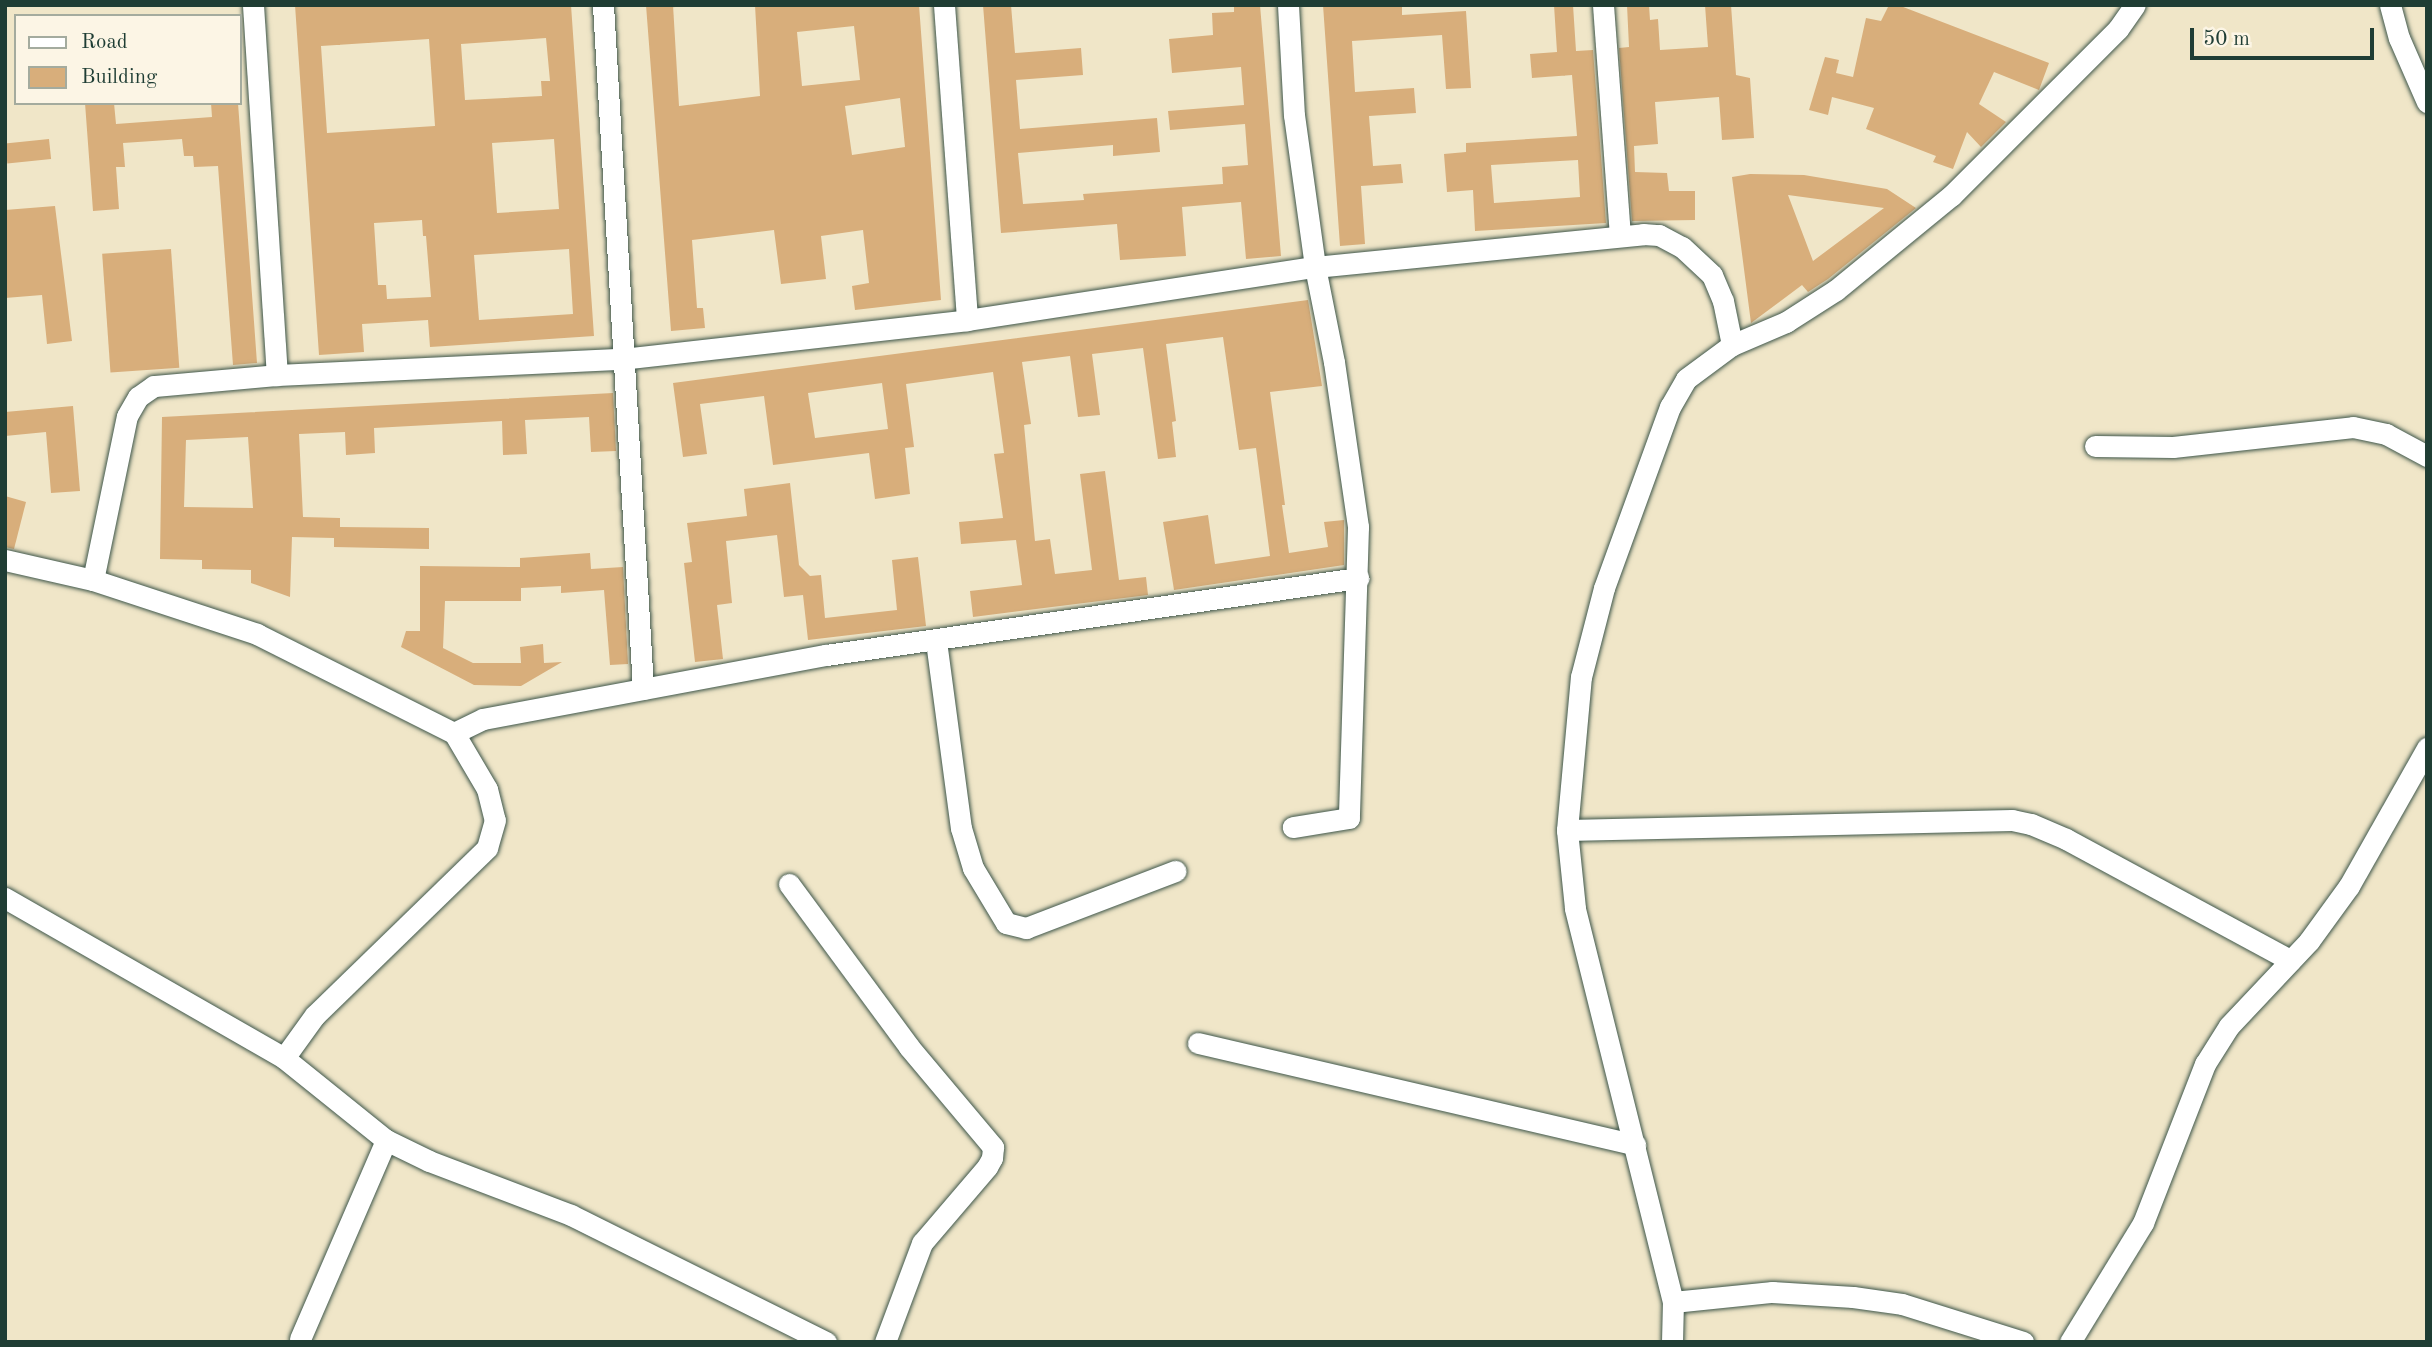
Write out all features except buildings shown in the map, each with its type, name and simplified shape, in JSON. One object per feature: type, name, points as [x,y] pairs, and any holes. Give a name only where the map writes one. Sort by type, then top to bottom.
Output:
[{"type":"street","points":[[253,5],[277,374]]},
{"type":"street","points":[[603,5],[617,205],[622,359],[643,690]]},
{"type":"street","points":[[944,5],[967,320]]},
{"type":"street","points":[[1288,5],[1294,115],[1315,267],[1334,362],[1358,527],[1349,818],[1293,827]]},
{"type":"street","points":[[1603,5],[1620,235]]},
{"type":"street","points":[[1672,1342],[1673,1302],[1575,908],[1567,830],[1581,677],[1604,589],[1670,407],[1686,379],[1732,345],[1786,322],[1836,290],[1951,196],[2118,29],[2135,5]]},
{"type":"street","points":[[2390,5],[2399,38],[2427,102]]},
{"type":"street","points":[[93,580],[127,416],[138,397],[154,386],[277,374],[622,359],[967,320],[1315,267],[1620,235],[1659,235],[1699,260],[1712,275],[1723,301],[1732,345]]},
{"type":"street","points":[[2095,446],[2172,447],[2353,428],[2386,434],[2427,456]]},
{"type":"street","points":[[5,560],[93,580],[257,635],[454,733],[487,789],[495,820],[487,848],[315,1016],[284,1058]]},
{"type":"street","points":[[454,733],[483,719],[827,655],[1358,578]]},
{"type":"street","points":[[936,641],[961,828],[972,868],[1006,923],[1026,928],[1175,872]]},
{"type":"street","points":[[2070,1342],[2143,1223],[2205,1064],[2229,1026],[2309,941],[2349,886],[2427,748]]},
{"type":"street","points":[[1567,830],[2012,820],[2031,824],[2066,839],[2290,960]]},
{"type":"street","points":[[789,884],[909,1047],[985,1133],[993,1147],[992,1158],[987,1167],[922,1243],[885,1342]]},
{"type":"street","points":[[5,898],[284,1058],[386,1140],[429,1161],[571,1216],[826,1342]]},
{"type":"street","points":[[1198,1043],[1635,1145]]},
{"type":"street","points":[[300,1339],[386,1140]]},
{"type":"street","points":[[1673,1302],[1772,1292],[1853,1297],[1902,1304],[2023,1342]]}]
